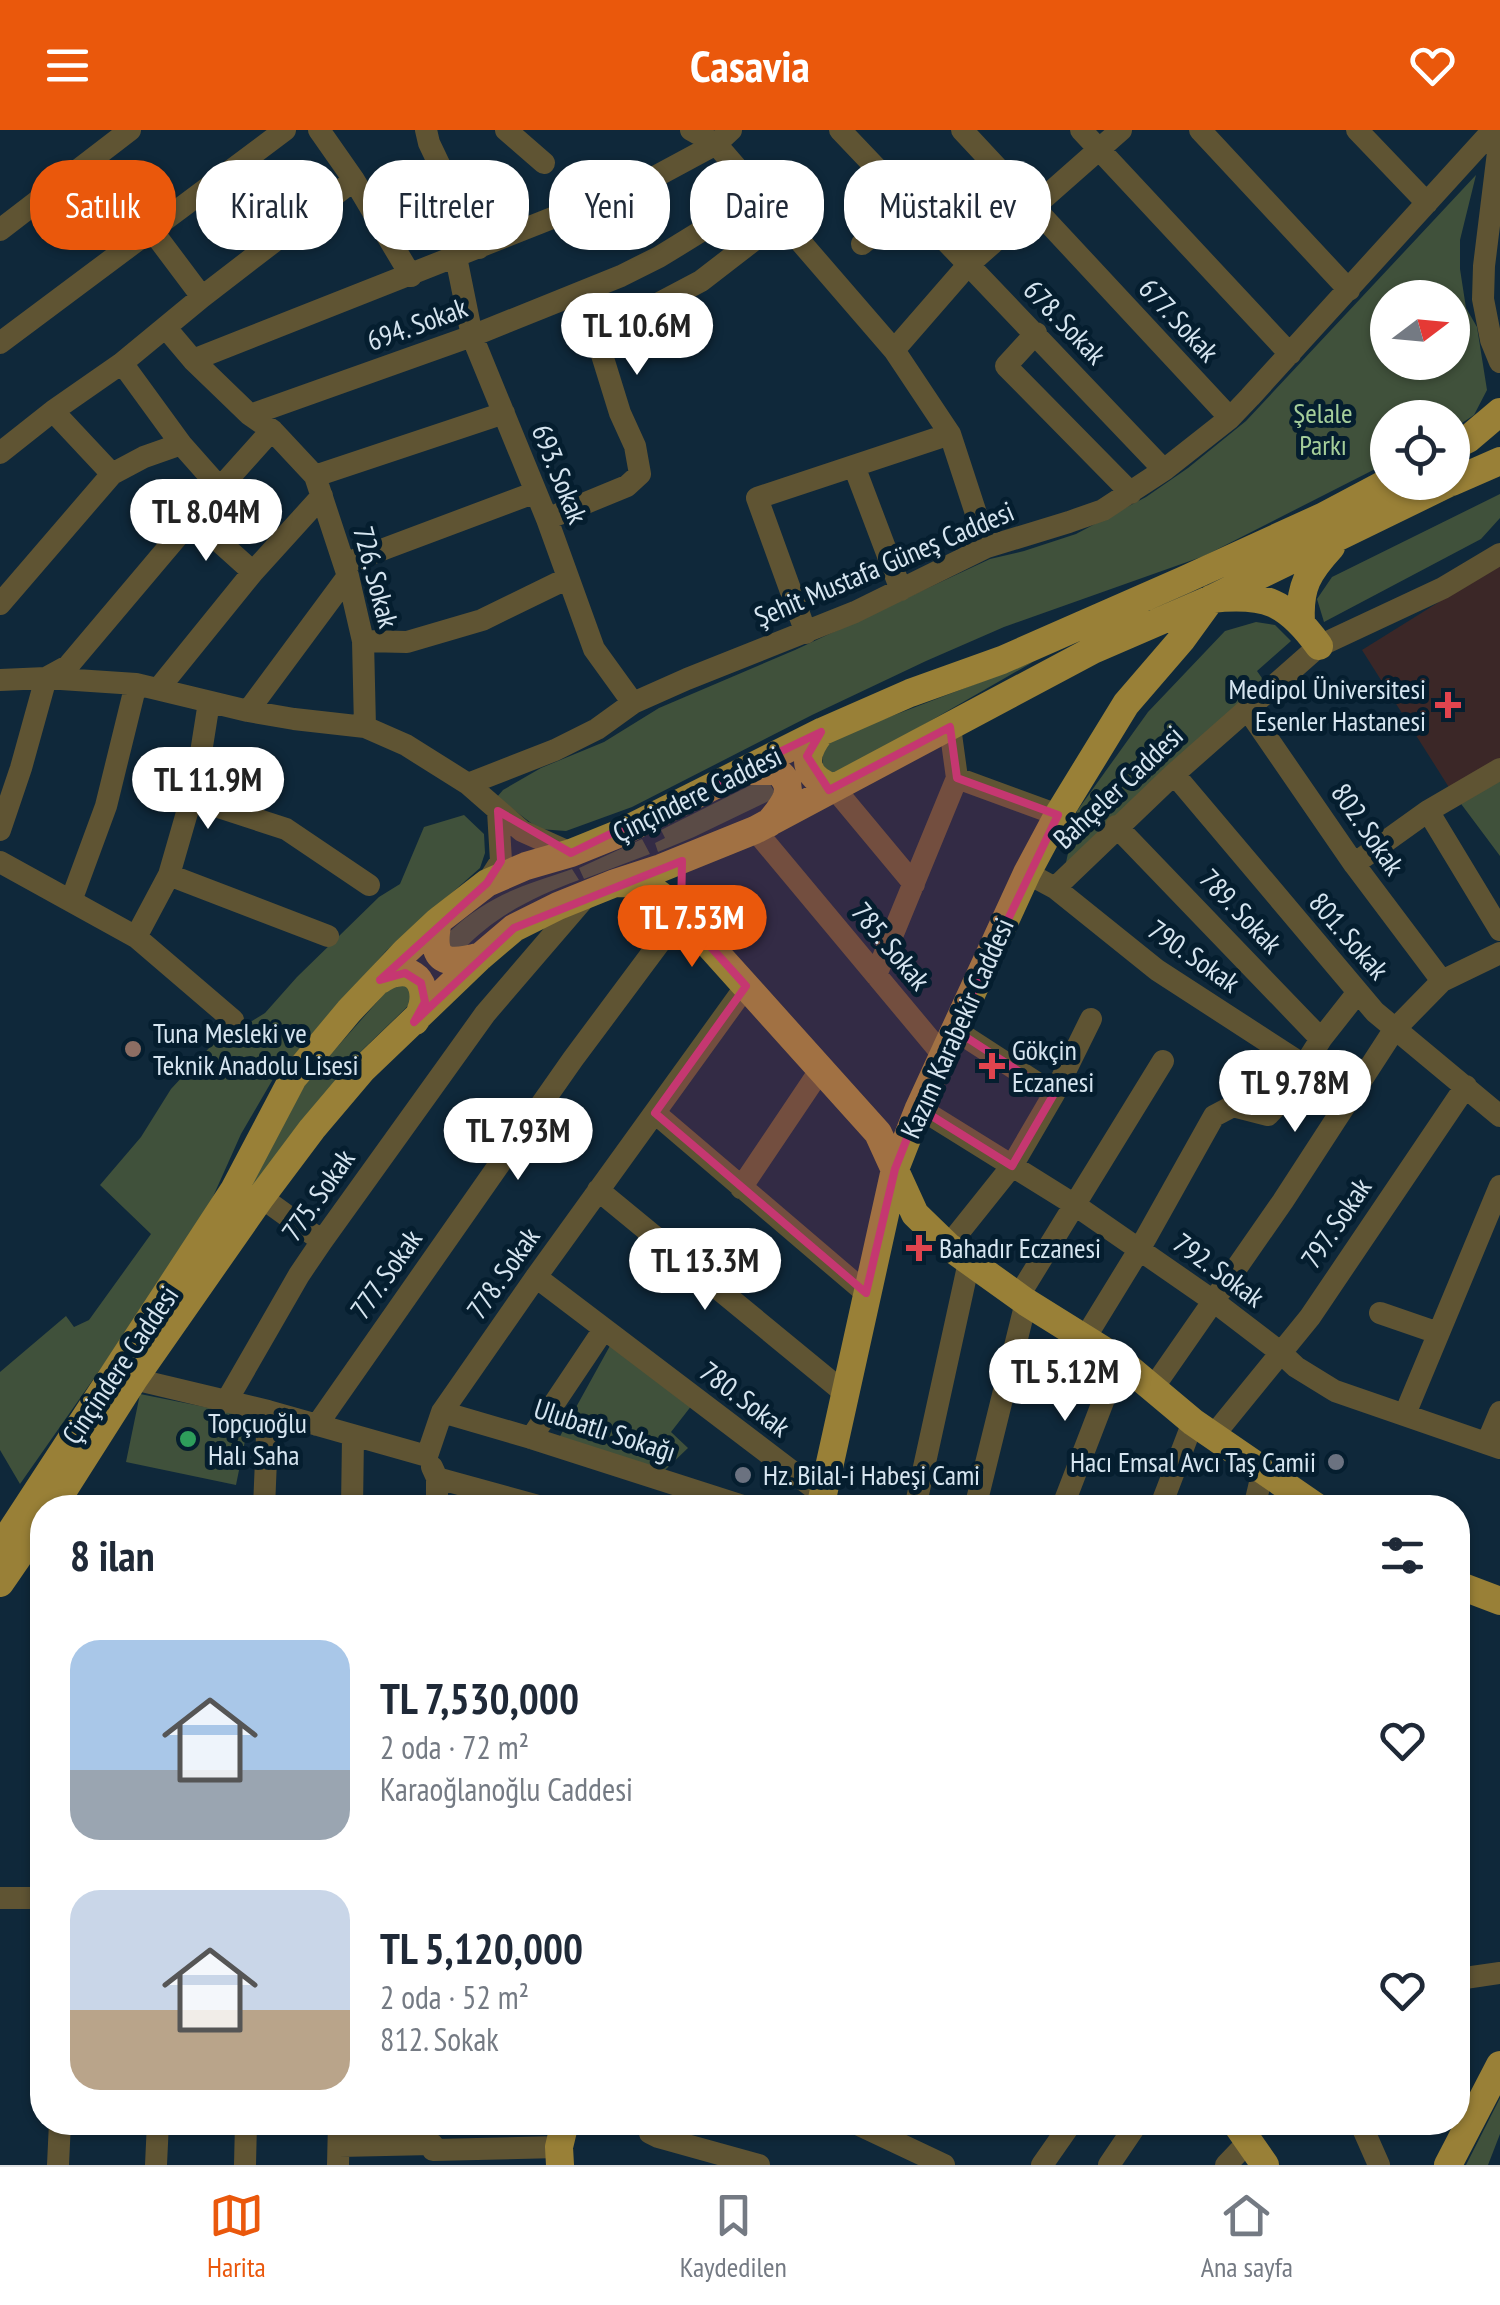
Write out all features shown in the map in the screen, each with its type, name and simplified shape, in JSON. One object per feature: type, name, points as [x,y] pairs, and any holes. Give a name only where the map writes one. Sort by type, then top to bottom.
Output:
[{"type":"main road","points":[[1470,437],[1500,412]]},
{"type":"main road","name":"Çinçindere Caddesi","points":[[35,1495],[224,1206],[293,1078],[349,1011],[438,921],[487,883],[618,834],[821,732],[910,693],[1002,660],[1322,517],[1370,492]]},
{"type":"main road","name":"Çinçindere Caddesi","points":[[66,1495],[134,1379],[260,1197],[312,1130],[362,1070],[514,928],[615,883],[762,827],[1093,650],[1416,500]]},
{"type":"main road","points":[[1300,621],[1306,577],[1340,538]]},
{"type":"main road","points":[[1211,598],[1236,596],[1282,607],[1300,621],[1319,646]]},
{"type":"main road","name":"Kazım Karabekir Caddesi","points":[[824,1495],[895,1169],[919,1108],[1058,816],[1126,704],[1182,639],[1211,598]]},
{"type":"main road","points":[[821,732],[807,756],[816,777],[834,788]]},
{"type":"main road","points":[[745,772],[777,771],[788,786],[783,807],[762,827]]},
{"type":"main road","points":[[681,914],[682,874],[695,852]]},
{"type":"main road","points":[[615,883],[640,883],[681,914],[878,1133],[916,1214],[959,1254],[1119,1360],[1203,1429],[1299,1495]]},
{"type":"main road","points":[[438,921],[433,942],[444,958],[454,962],[481,956]]},
{"type":"main road","points":[[380,980],[394,972],[414,976],[421,983],[425,1002],[414,1022]]},
{"type":"main road","name":"Çinçindere Caddesi","points":[[0,1548],[30,1502]]},
{"type":"main road","points":[[0,1583],[30,1539]]},
{"type":"main road","points":[[1470,1590],[1500,1601]]},
{"type":"main road","points":[[1470,2123],[1500,2065]]},
{"type":"main road","points":[[1242,2135],[1265,2165]]},
{"type":"main road","points":[[1448,2165],[1464,2135]]},
{"type":"street","points":[[0,230],[130,130]]},
{"type":"street","points":[[176,211],[285,130]]},
{"type":"street","points":[[319,130],[354,180],[410,276]]},
{"type":"street","points":[[426,130],[438,160]]},
{"type":"street","points":[[506,130],[544,163]]},
{"type":"street","points":[[691,130],[723,137],[736,160]]},
{"type":"street","name":"678. Sokak","points":[[840,130],[868,160]]},
{"type":"street","name":"677. Sokak","points":[[962,130],[989,160]]},
{"type":"street","points":[[1081,130],[1290,354]]},
{"type":"street","points":[[1051,192],[1121,130]]},
{"type":"street","points":[[1358,130],[1427,203]]},
{"type":"street","name":"Şehit Mustafa Güneş Caddesi","points":[[468,784],[555,750],[596,729],[633,703],[806,633],[987,547],[1103,510],[1131,493],[1230,418],[1493,130]]},
{"type":"street","points":[[1214,134],[1349,290]]},
{"type":"street","points":[[1500,136],[1483,299],[1500,362]]},
{"type":"street","points":[[529,228],[651,179],[723,137]]},
{"type":"street","points":[[0,454],[354,180]]},
{"type":"street","name":"677. Sokak","points":[[1051,227],[1230,418]]},
{"type":"street","name":"694. Sokak","points":[[250,415],[472,336],[620,276],[690,238]]},
{"type":"street","points":[[0,343],[123,250]]},
{"type":"street","points":[[167,250],[202,296]]},
{"type":"street","points":[[192,360],[474,250]]},
{"type":"street","points":[[546,518],[627,486],[640,474],[635,446],[620,413],[598,342],[602,328],[701,281],[741,250]]},
{"type":"street","points":[[806,250],[894,350],[950,434],[987,547]]},
{"type":"street","name":"678. Sokak","points":[[953,250],[1164,470]]},
{"type":"street","points":[[894,350],[986,250]]},
{"type":"street","name":"693. Sokak","points":[[456,257],[472,336],[594,649],[633,703]]},
{"type":"street","points":[[1484,266],[1500,301]]},
{"type":"street","name":"726. Sokak","points":[[166,328],[192,360],[250,415],[272,430],[318,486],[346,570],[363,641],[366,726]]},
{"type":"street","points":[[1036,334],[1006,366],[1131,493]]},
{"type":"street","points":[[122,363],[181,444],[220,488]]},
{"type":"street","points":[[54,411],[112,474]]},
{"type":"street","points":[[159,688],[318,486],[504,413]]},
{"type":"street","points":[[0,830],[11,766],[46,678],[68,666],[272,430]]},
{"type":"street","points":[[806,633],[757,498],[950,434]]},
{"type":"street","points":[[0,604],[112,474],[181,444]]},
{"type":"street","points":[[854,466],[901,590]]},
{"type":"street","points":[[248,710],[346,570],[536,492]]},
{"type":"street","points":[[193,518],[253,572]]},
{"type":"street","name":"Bahçeler Caddesi","points":[[1028,873],[1055,888],[1116,826],[1319,646],[1443,588],[1500,554]]},
{"type":"street","points":[[363,641],[406,642],[482,620],[568,578]]},
{"type":"street","points":[[0,680],[46,678],[136,684],[294,719],[366,726],[406,745],[468,784],[522,831],[571,853]]},
{"type":"street","points":[[72,901],[106,806],[136,684]]},
{"type":"street","points":[[136,937],[169,875],[191,798],[209,702]]},
{"type":"street","name":"802. Sokak","points":[[1248,710],[1354,864],[1442,982]]},
{"type":"street","points":[[876,976],[957,778],[950,727]]},
{"type":"street","points":[[1354,864],[1428,810],[1500,769]]},
{"type":"street","name":"801. Sokak","points":[[1174,774],[1394,1030],[1500,1116]]},
{"type":"street","points":[[957,778],[1058,816]]},
{"type":"street","points":[[834,788],[914,884]]},
{"type":"street","points":[[191,798],[286,829],[369,885]]},
{"type":"street","points":[[1428,810],[1500,930]]},
{"type":"street","points":[[487,883],[501,862],[498,811]]},
{"type":"street","name":"789. Sokak","points":[[1116,826],[1321,1040]]},
{"type":"street","name":"785. Sokak","points":[[762,827],[876,976],[949,1042],[1054,1094]]},
{"type":"street","points":[[0,862],[136,937],[233,1020]]},
{"type":"street","points":[[169,875],[328,936]]},
{"type":"street","name":"790. Sokak","points":[[1055,888],[1157,970],[1305,1066]]},
{"type":"street","name":"775. Sokak","points":[[226,1402],[322,1241],[484,1014],[588,894]]},
{"type":"street","name":"777. Sokak","points":[[317,1425],[562,1075],[681,914]]},
{"type":"street","points":[[1152,1388],[1283,1201],[1394,1030],[1442,982],[1500,953]]},
{"type":"street","name":"778. Sokak","points":[[427,1456],[442,1412],[746,986]]},
{"type":"street","points":[[1084,1338],[1214,1116],[1232,1106],[1268,1115],[1284,1099],[1321,1040],[1358,992]]},
{"type":"street","points":[[916,1495],[959,1254],[1054,1094],[1091,1020]]},
{"type":"street","points":[[978,1495],[1022,1299],[1163,1061]]},
{"type":"street","points":[[741,1188],[821,1069]]},
{"type":"street","name":"797. Sokak","points":[[1167,1495],[1203,1429],[1310,1317],[1466,1086]]},
{"type":"street","name":"792. Sokak","points":[[919,1108],[1075,1205],[1212,1300],[1296,1367],[1335,1391],[1493,1445]]},
{"type":"street","points":[[654,1113],[866,1293]]},
{"type":"street","points":[[1405,1414],[1500,1186]]},
{"type":"street","points":[[598,1190],[846,1394]]},
{"type":"street","points":[[260,1197],[322,1241]]},
{"type":"street","name":"780. Sokak","points":[[536,1277],[813,1495]]},
{"type":"street","points":[[1380,1313],[1438,1333]]},
{"type":"street","points":[[531,1438],[604,1330]]},
{"type":"street","points":[[1067,1495],[1119,1360]]},
{"type":"street","points":[[134,1379],[268,1411],[427,1456],[437,1478],[437,1495]]},
{"type":"street","points":[[265,1495],[268,1411]]},
{"type":"street","name":"Ulubatlı Sokağı","points":[[442,1412],[709,1495]]},
{"type":"street","points":[[1493,1445],[1500,1412]]},
{"type":"street","points":[[352,1495],[354,1436]]},
{"type":"street","points":[[1257,1495],[1263,1470]]},
{"type":"street","points":[[437,1478],[499,1495]]},
{"type":"street","points":[[0,1898],[30,1898]]},
{"type":"street","points":[[1470,1977],[1500,1973]]},
{"type":"street","points":[[58,2165],[59,2135]]},
{"type":"street","points":[[156,2165],[157,2135]]},
{"type":"street","points":[[245,2165],[246,2135]]},
{"type":"street","points":[[655,2135],[759,2165]]},
{"type":"street","points":[[881,2135],[944,2165]]},
{"type":"street","points":[[1042,2165],[1059,2135]]},
{"type":"street","points":[[1109,2165],[1129,2135]]},
{"type":"street","points":[[1226,2165],[1240,2135]]},
{"type":"street","points":[[1365,2135],[1378,2165]]},
{"type":"street","points":[[339,2144],[562,2145]]},
{"type":"highlighted area","points":[[950,727],[957,778],[1058,815],[955,1030],[1054,1094],[1012,1166],[919,1108],[895,1169],[866,1293],[655,1113],[746,986],[681,914],[682,861],[514,928],[414,1022],[425,1002],[421,983],[405,973],[380,980],[487,883],[501,861],[498,811],[571,853],[821,732],[807,756],[829,790]]},
{"type":"shaded area","name":"Medipol Üniversitesi Esenler Hastanesi","points":[[1500,564],[1500,760],[1450,789],[1362,650]]},
{"type":"green space","name":"Şelale Parkı","points":[[1476,175],[1460,240],[1462,280],[1378,280]]},
{"type":"green space","name":"Şelale Parkı","points":[[1370,288],[1370,380],[1470,380],[1470,315],[1477,327],[1487,390],[1474,415],[1470,418],[1470,400],[1370,400],[1370,472],[1204,556],[1004,627],[812,715],[632,807],[566,831],[539,829],[497,797],[541,768],[604,742],[659,708],[990,559],[1076,534],[1146,497],[1246,421]]},
{"type":"green space","points":[[1500,494],[1500,518],[1481,539],[1324,622],[1317,599],[1332,577]]},
{"type":"green space","points":[[1256,622],[1275,625],[1291,641],[1257,671],[1271,691],[1064,872],[1077,811],[1148,712],[1225,631]]},
{"type":"green space","points":[[1033,662],[843,771],[831,773],[823,766],[825,750],[837,737]]},
{"type":"green space","points":[[1500,760],[1500,856],[1450,789]]},
{"type":"green space","points":[[757,782],[769,782],[774,791],[771,800],[658,852],[655,843],[665,838],[661,830]]},
{"type":"green space","points":[[464,815],[484,834],[485,853],[480,868],[386,951],[273,1079],[241,1134],[199,1228],[20,1484],[0,1450],[0,1372],[66,1316],[74,1327],[89,1320],[151,1234],[100,1185],[141,1137],[171,1089],[210,1047],[265,1013],[379,897],[400,884],[424,827]]},
{"type":"green space","points":[[642,839],[650,854],[584,879],[579,868]]},
{"type":"green space","points":[[572,869],[579,880],[516,908],[463,950],[449,949],[448,933],[478,909],[506,893]]},
{"type":"green space","points":[[392,985],[410,989],[410,1004],[352,1060],[254,1186],[251,1184],[308,1080]]},
{"type":"green space","points":[[611,1344],[692,1405],[671,1432],[688,1448],[665,1470],[559,1438]]},
{"type":"green space","name":"Topçuoğlu Halı Saha","points":[[140,1394],[250,1416],[236,1485],[126,1462]]},
{"type":"green space","points":[[1500,2098],[1500,2134],[1488,2165],[1466,2165]]},
{"type":"place","name":"Medipol Üniversitesi Esenler Hastanesi","points":[[1448,705]]},
{"type":"place","name":"Tuna Mesleki ve Teknik Anadolu Lisesi","points":[[133,1049]]},
{"type":"place","name":"Gökçin Eczanesi","points":[[992,1066]]},
{"type":"place","name":"Bahadır Eczanesi","points":[[919,1248]]},
{"type":"place","name":"Topçuoğlu Halı Saha","points":[[188,1439]]},
{"type":"place","name":"Hacı Emsal Avcı Taş Camii","points":[[1336,1462]]},
{"type":"place","name":"Hz. Bilal-i Habeşi Cami","points":[[743,1475]]}]
